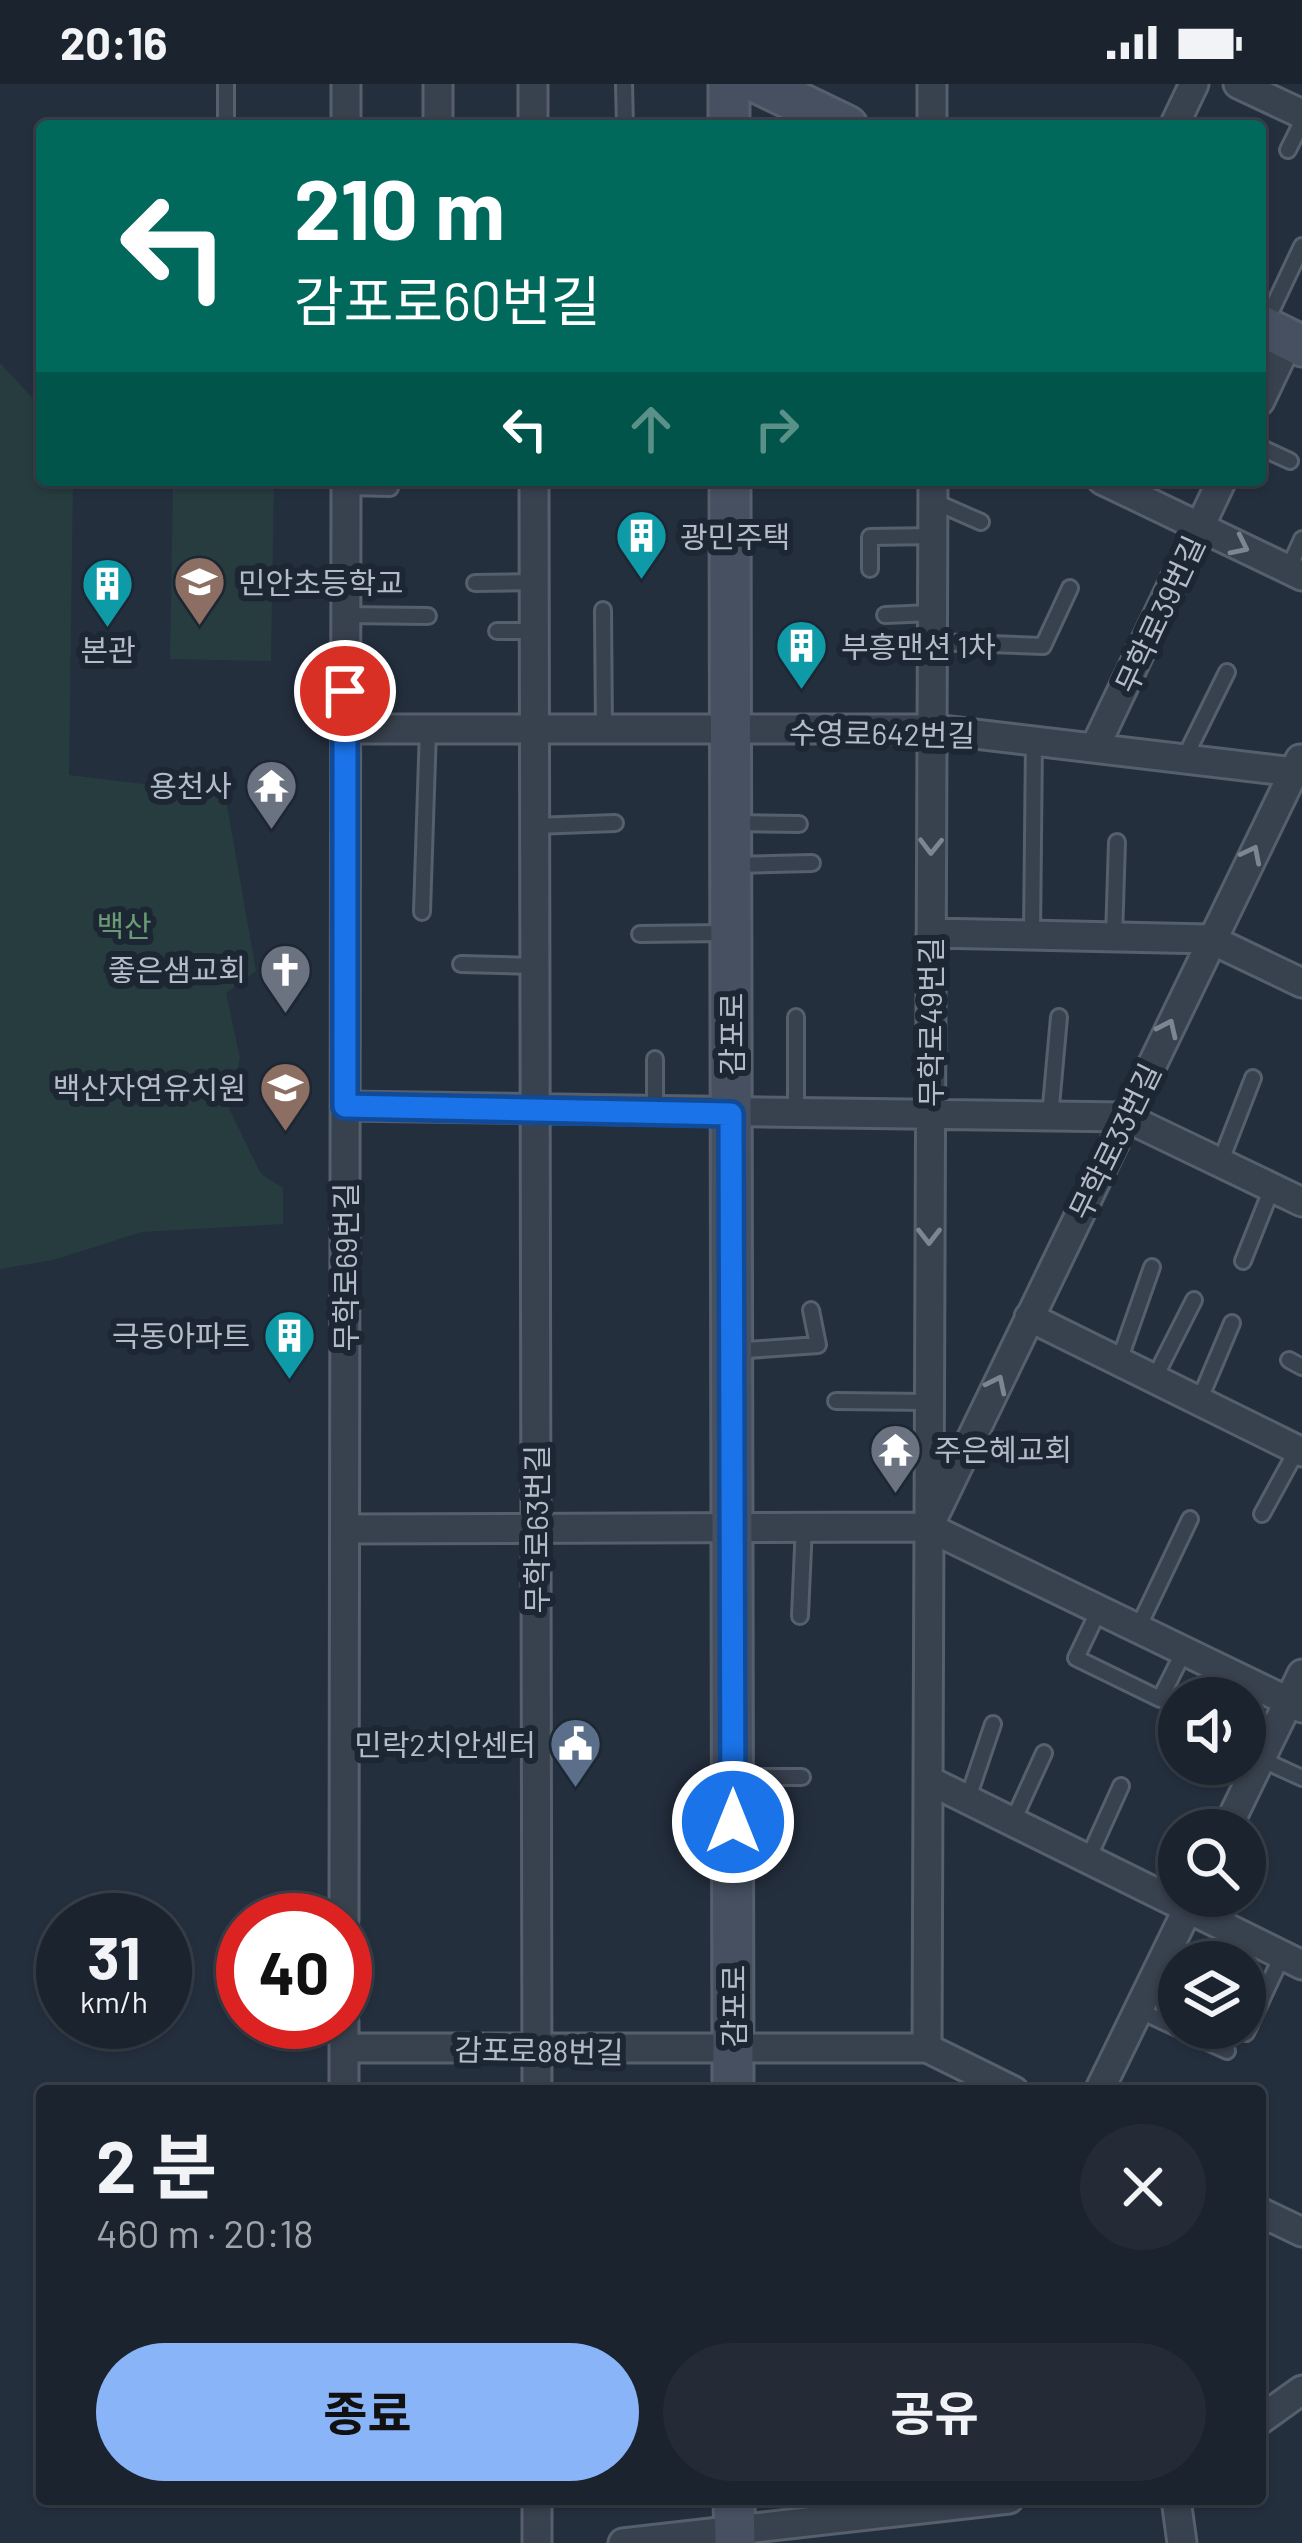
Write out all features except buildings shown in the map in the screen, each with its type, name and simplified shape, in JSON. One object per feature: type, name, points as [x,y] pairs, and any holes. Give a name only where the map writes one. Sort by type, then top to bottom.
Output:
[{"type":"street","points":[[346,84],[346,120]]},
{"type":"street","points":[[438,84],[438,120]]},
{"type":"street","points":[[533,84],[533,120]]},
{"type":"street","points":[[729,84],[729,120]]},
{"type":"street","points":[[760,84],[835,120]]},
{"type":"street","points":[[932,84],[932,120]]},
{"type":"street","points":[[1177,120],[1193,84]]},
{"type":"street","points":[[1238,84],[1302,118]]},
{"type":"street","points":[[1266,380],[1279,334]]},
{"type":"street","name":"무학로69번길","points":[[344,1893],[346,486]]},
{"type":"street","name":"무학로63번길","points":[[534,486],[537,2085]]},
{"type":"street","name":"감포로","points":[[730,486],[733,2071]]},
{"type":"street","points":[[1115,486],[1295,573]]},
{"type":"street","name":"무학로39번길","points":[[1095,747],[1219,486]]},
{"type":"street","name":"무학로49번길","points":[[927,2048],[933,490]]},
{"type":"street","name":"수영로642번길","points":[[345,729],[933,729],[1300,766]]},
{"type":"street","name":"무학로33번길","points":[[928,1527],[1210,939],[1300,766]]},
{"type":"street","points":[[931,933],[1210,939],[1302,983]]},
{"type":"street","points":[[345,1106],[1125,1117],[1301,1198]]},
{"type":"street","points":[[1029,1317],[1300,1450]]},
{"type":"street","points":[[345,1529],[928,1527],[1295,1704]]},
{"type":"street","points":[[1266,1752],[1295,1704],[1302,1675]]},
{"type":"street","points":[[928,1780],[1158,1888]]},
{"type":"street","points":[[1102,2085],[1184,1917]]},
{"type":"street","points":[[1217,1917],[1292,1960]]},
{"type":"street","name":"감포로88번길","points":[[372,2037],[733,2071],[927,2048]]},
{"type":"street","points":[[927,2048],[1001,2085]]},
{"type":"street","points":[[344,2049],[344,2085]]},
{"type":"street","points":[[1266,2215],[1302,2233]]},
{"type":"street","points":[[1266,2416],[1302,2390]]},
{"type":"street","points":[[537,2505],[537,2543]]},
{"type":"street","points":[[623,2543],[853,2508],[906,2505]]},
{"type":"street","points":[[1177,2505],[1183,2543]]},
{"type":"lane","points":[[226,84],[226,120]]},
{"type":"lane","points":[[624,84],[625,120]]},
{"type":"lane","points":[[1288,150],[1302,118]]},
{"type":"lane","points":[[1279,334],[1302,246]]},
{"type":"lane","points":[[1266,450],[1290,460]]},
{"type":"lane","name":"무학로69번길","points":[[372,486],[390,488]]},
{"type":"lane","name":"무학로49번길","points":[[933,490],[981,522]]},
{"type":"lane","points":[[870,569],[870,537],[933,536]]},
{"type":"lane","points":[[1295,573],[1302,539]]},
{"type":"lane","points":[[475,583],[534,582]]},
{"type":"lane","points":[[933,643],[1043,646],[1070,588]]},
{"type":"lane","points":[[603,610],[604,730]]},
{"type":"lane","points":[[885,615],[933,613]]},
{"type":"lane","points":[[345,615],[428,616]]},
{"type":"lane","points":[[497,631],[534,631]]},
{"type":"lane","points":[[1185,757],[1227,672]]},
{"type":"lane","points":[[422,912],[428,729]]},
{"type":"lane","points":[[1031,935],[1034,740]]},
{"type":"lane","points":[[534,826],[615,823]]},
{"type":"lane","points":[[730,823],[800,824]]},
{"type":"lane","points":[[1114,937],[1117,842]]},
{"type":"lane","points":[[730,865],[812,862]]},
{"type":"lane","points":[[640,934],[730,933]]},
{"type":"lane","points":[[461,964],[535,966]]},
{"type":"lane","points":[[1050,1117],[1059,1017]]},
{"type":"lane","points":[[796,1018],[796,1115]]},
{"type":"lane","points":[[655,1059],[656,1113]]},
{"type":"lane","points":[[1220,1163],[1253,1078]]},
{"type":"lane","points":[[1243,1261],[1272,1188]]},
{"type":"lane","points":[[1119,1361],[1152,1267]]},
{"type":"lane","points":[[1154,1378],[1194,1300]]},
{"type":"lane","points":[[731,1351],[818,1345],[811,1310]]},
{"type":"lane","points":[[1199,1401],[1232,1323]]},
{"type":"lane","points":[[836,1401],[929,1402]]},
{"type":"lane","points":[[1262,1514],[1300,1450]]},
{"type":"lane","points":[[1138,1628],[1190,1519]]},
{"type":"lane","points":[[800,1616],[804,1525]]},
{"type":"lane","points":[[1099,1610],[1076,1658],[1160,1699],[1184,1651]]},
{"type":"lane","points":[[968,1798],[993,1724]]},
{"type":"lane","points":[[1013,1821],[1044,1753]]},
{"type":"lane","points":[[1266,1762],[1302,1778]]},
{"type":"lane","points":[[733,1777],[802,1777]]},
{"type":"lane","points":[[1088,1858],[1121,1786]]},
{"type":"lane","points":[[1266,2001],[1292,1960]]},
{"type":"lane","points":[[1138,2010],[1227,2051]]},
{"type":"green space","name":"백산","points":[[0,363],[36,402],[36,486],[73,486],[69,775],[225,794],[256,971],[226,993],[240,1058],[229,1109],[261,1174],[283,1188],[283,1224],[142,1232],[53,1260],[0,1269]]},
{"type":"green space","points":[[173,486],[274,486],[271,661],[170,659]]},
{"type":"place","name":"광민주택","points":[[641,582]]},
{"type":"place","name":"민안초등학교","points":[[199,628]]},
{"type":"place","name":"본관","points":[[108,630]]},
{"type":"place","name":"부흥맨션 1차","points":[[802,692]]},
{"type":"place","name":"용천사","points":[[271,831]]},
{"type":"place","name":"좋은샘교회","points":[[285,1015]]},
{"type":"place","name":"백산자연유치원","points":[[285,1133]]},
{"type":"place","name":"극동아파트","points":[[289,1381]]},
{"type":"place","name":"주은혜교회","points":[[895,1495]]},
{"type":"place","name":"민락2치안센터","points":[[575,1790]]},
{"type":"route","points":[[345,691],[345,1106],[731,1114],[733,1822]]}]
